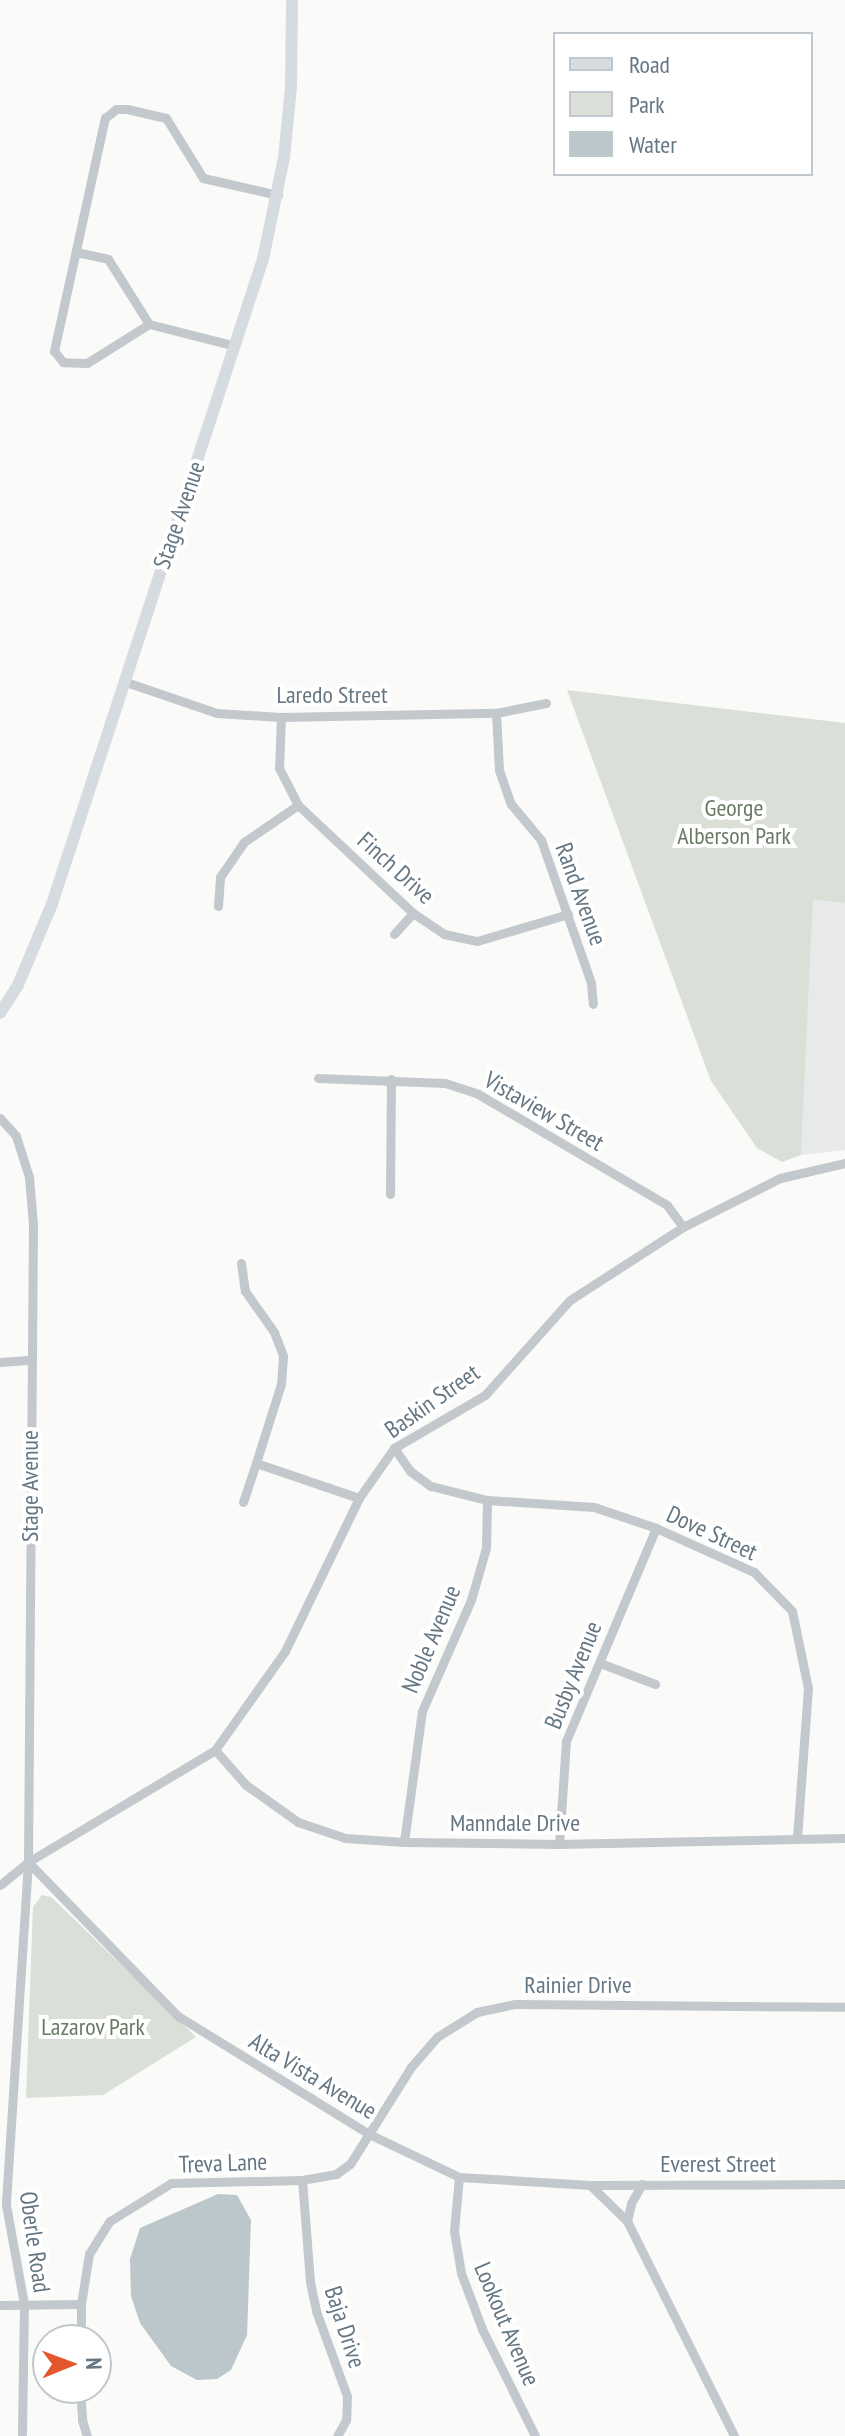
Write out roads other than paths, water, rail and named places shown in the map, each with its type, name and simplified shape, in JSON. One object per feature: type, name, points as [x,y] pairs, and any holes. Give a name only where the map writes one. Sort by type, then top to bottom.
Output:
[{"type":"main road","name":"Stage Avenue","points":[[0,1013],[18,985],[40,937],[235,346],[278,195],[291,87],[292,0]]},
{"type":"street","points":[[149,324],[87,363],[63,362],[54,351],[105,118],[116,109],[166,118],[203,178],[278,195]]},
{"type":"street","points":[[76,252],[108,259],[149,324],[235,346]]},
{"type":"street","name":"Laredo Street","points":[[123,681],[217,713],[281,717],[496,713],[546,703]]},
{"type":"street","name":"Rand Avenue","points":[[496,713],[499,770],[511,804],[541,840],[591,983],[593,1004]]},
{"type":"street","name":"Finch Drive","points":[[281,717],[279,768],[298,805],[413,913],[444,934],[477,941],[568,914]]},
{"type":"street","points":[[218,906],[220,877],[244,842],[298,805]]},
{"type":"street","points":[[394,934],[413,913]]},
{"type":"street","name":"Vistaview Street","points":[[318,1078],[445,1083],[478,1094],[667,1205],[683,1227]]},
{"type":"street","points":[[390,1194],[391,1079]]},
{"type":"street","name":"Stage Avenue","points":[[0,1118],[16,1136],[29,1177],[33,1225],[28,1862]]},
{"type":"street","name":"Baskin Street","points":[[0,1885],[28,1862],[215,1750],[285,1651],[359,1498],[394,1448],[485,1395],[570,1300],[683,1227],[780,1178],[845,1163]]},
{"type":"street","points":[[241,1263],[245,1291],[274,1332],[283,1356],[281,1384],[243,1502]]},
{"type":"street","points":[[0,1362],[31,1360]]},
{"type":"street","name":"Dove Street","points":[[394,1448],[410,1471],[431,1486],[487,1500],[594,1507],[656,1528],[754,1572],[792,1611],[808,1688],[797,1837]]},
{"type":"street","points":[[256,1463],[359,1498]]},
{"type":"street","name":"Noble Avenue","points":[[404,1842],[422,1711],[471,1600],[486,1548],[487,1500]]},
{"type":"street","name":"Busby Avenue","points":[[559,1844],[566,1741],[656,1528]]},
{"type":"street","points":[[600,1663],[655,1684]]},
{"type":"street","name":"Manndale Drive","points":[[215,1750],[246,1785],[298,1822],[345,1838],[559,1844],[845,1838]]},
{"type":"street","name":"Alta Vista Avenue","points":[[28,1862],[178,2016],[369,2134],[459,2177],[590,2185]]},
{"type":"street","name":"Oberle Road","points":[[22,2436],[24,2304],[6,2205],[28,1862]]},
{"type":"street","name":"Rainier Drive","points":[[369,2134],[411,2067],[428,2047],[437,2037],[477,2012],[516,2004],[845,2007]]},
{"type":"street","name":"Treva Lane","points":[[81,2324],[89,2254],[99,2233],[149,2194],[171,2183],[188,2180],[302,2180],[336,2174],[350,2164],[369,2134]]},
{"type":"street","name":"Lookout Avenue","points":[[459,2177],[454,2231],[461,2273],[482,2329],[535,2436]]},
{"type":"street","name":"Baja Drive","points":[[302,2180],[310,2282],[316,2311],[347,2396],[346,2420],[337,2436]]},
{"type":"street","points":[[627,2221],[631,2203],[642,2184]]},
{"type":"street","name":"Everest Street","points":[[590,2185],[845,2184]]},
{"type":"street","points":[[590,2185],[627,2221],[734,2436]]},
{"type":"street","points":[[0,2305],[81,2304]]},
{"type":"street","points":[[81,2404],[87,2436]]},
{"type":"water","points":[[218,2194],[237,2195],[251,2220],[247,2335],[231,2370],[217,2379],[197,2380],[171,2366],[140,2323],[131,2296],[130,2259],[140,2228]]},
{"type":"park label","name":"George Alberson Park","points":[[734,822]]},
{"type":"park label","name":"Lazarov Park","points":[[93,2027]]}]
